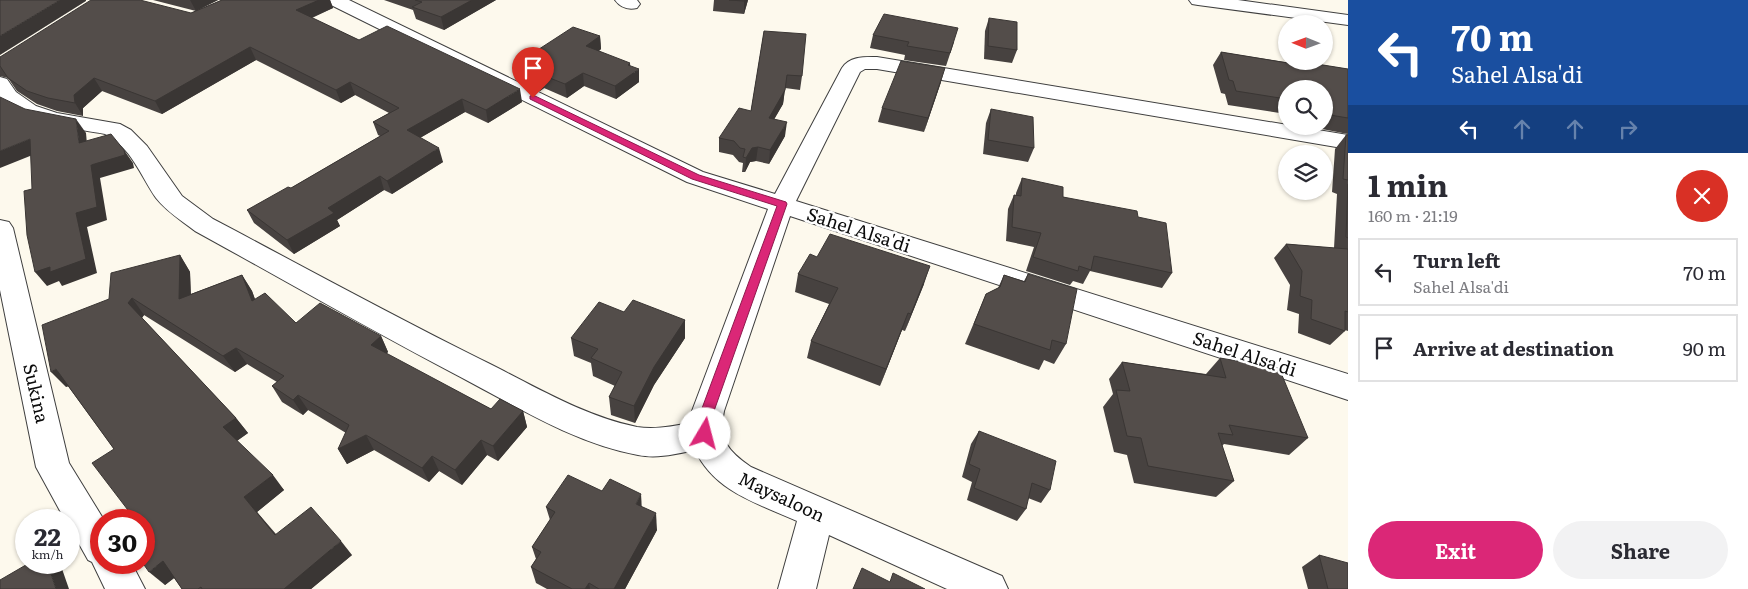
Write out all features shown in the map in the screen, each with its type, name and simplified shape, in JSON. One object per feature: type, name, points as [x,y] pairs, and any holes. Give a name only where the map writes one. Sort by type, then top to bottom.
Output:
[{"type":"street","name":"Sahel Alsa'di","points":[[335,0],[695,177],[1348,387]]},
{"type":"street","points":[[1198,0],[1348,20]]},
{"type":"street","points":[[0,83],[8,96],[18,105],[35,114],[112,128],[124,134],[134,142],[154,178],[174,202],[204,225],[406,336],[548,408],[601,430],[640,441],[667,442],[705,434],[708,411],[782,204],[852,68],[861,63],[877,63],[1348,142]]},
{"type":"street","name":"Sukina","points":[[0,228],[54,467],[90,529]]},
{"type":"street","name":"Maysaloon","points":[[705,434],[714,456],[739,478],[989,589]]},
{"type":"street","points":[[797,589],[817,512]]},
{"type":"street","points":[[117,574],[126,589]]},
{"type":"building","points":[[0,0],[60,0],[0,36]]},
{"type":"building","points":[[91,0],[140,0],[191,13],[222,0],[319,0],[296,10],[359,40],[387,26],[520,89],[486,110],[462,99],[407,130],[439,148],[387,181],[380,176],[328,208],[334,213],[287,240],[247,210],[288,187],[291,188],[389,131],[373,122],[399,108],[350,82],[336,90],[250,47],[155,101],[94,78],[74,95],[75,103],[48,98],[27,91],[8,78],[0,66],[0,57]]},
{"type":"building","points":[[415,0],[472,0],[441,17],[412,7],[422,2]]},
{"type":"building","points":[[884,14],[958,28],[950,53],[907,46],[909,42],[873,35]]},
{"type":"building","points":[[989,18],[1017,22],[1017,50],[988,46]]},
{"type":"building","points":[[573,27],[600,36],[586,46],[630,63],[628,65],[639,69],[615,86],[583,73],[565,84],[542,75],[538,78],[513,66]]},
{"type":"building","points":[[764,31],[806,34],[802,76],[787,75],[785,90],[769,118],[787,122],[770,150],[758,147],[752,148],[746,158],[743,157],[745,149],[740,148],[734,141],[719,138],[739,108],[751,111]]},
{"type":"building","points":[[1221,52],[1278,61],[1278,70],[1333,70],[1333,67],[1348,69],[1348,118],[1333,116],[1333,80],[1278,80],[1278,98],[1236,91],[1233,81],[1229,80]]},
{"type":"building","points":[[901,61],[945,68],[928,118],[882,108]]},
{"type":"building","points":[[0,97],[25,109],[76,119],[79,143],[111,134],[124,150],[125,155],[91,165],[97,207],[76,213],[86,259],[50,272],[50,267],[35,272],[27,235],[24,191],[32,189],[30,139],[0,151]]},
{"type":"building","points":[[991,109],[1033,117],[1034,148],[988,140]]},
{"type":"building","points":[[1346,135],[1348,135],[1348,180],[1343,179]]},
{"type":"building","points":[[1022,178],[1063,187],[1063,197],[1137,211],[1138,217],[1166,223],[1172,273],[1094,256],[1091,270],[1079,266],[1078,271],[1033,257],[1041,233],[1012,227],[1014,195],[1021,196]]},
{"type":"building","points":[[1348,184],[1348,238],[1346,237]]},
{"type":"building","points":[[830,234],[930,266],[911,314],[908,313],[886,369],[811,341],[838,288],[798,274],[810,254],[817,257]]},
{"type":"building","points":[[1286,244],[1348,249],[1348,312],[1345,311],[1345,331],[1311,319],[1312,300],[1300,296],[1302,271]]},
{"type":"building","points":[[180,255],[179,299],[242,275],[252,301],[265,293],[296,323],[320,303],[381,336],[371,345],[491,409],[500,399],[523,411],[493,446],[481,440],[455,470],[432,456],[422,468],[366,435],[338,449],[349,425],[298,395],[293,400],[272,386],[284,376],[236,348],[223,356],[132,298],[128,303],[236,418],[223,427],[273,475],[244,497],[275,535],[311,507],[341,541],[284,589],[202,589],[201,587],[198,589],[182,589],[163,561],[155,567],[155,509],[127,509],[92,463],[114,449],[56,369],[51,372],[42,325],[109,299],[111,273]]},
{"type":"building","points":[[1028,274],[1077,289],[1066,344],[1052,340],[1050,350],[974,324],[986,294],[1000,287],[1004,275],[1025,282]]},
{"type":"building","points":[[633,300],[685,320],[654,367],[634,406],[609,397],[622,372],[591,358],[598,349],[571,338],[599,302],[624,312]]},
{"type":"building","points":[[1220,358],[1279,368],[1308,438],[1229,425],[1233,435],[1218,433],[1234,481],[1148,466],[1141,438],[1127,436],[1116,390],[1130,391],[1122,362],[1226,378]]},
{"type":"building","points":[[979,431],[1056,461],[1050,490],[1032,483],[1026,509],[974,488],[980,469],[969,464]]},
{"type":"building","points":[[568,475],[602,491],[610,479],[641,494],[636,504],[656,513],[614,589],[599,589],[589,583],[585,589],[572,589],[531,567],[541,552],[532,547],[555,512],[546,507]]},
{"type":"building","points":[[1319,555],[1348,563],[1348,589],[1328,589]]},
{"type":"building","points":[[862,568],[890,582],[893,573],[925,589],[853,589]]},
{"type":"building","points":[[15,571],[15,574],[51,574],[56,589],[0,589],[0,580]]},
{"type":"route","points":[[533,98],[695,177],[782,204],[708,411],[704,428],[705,434]]}]
